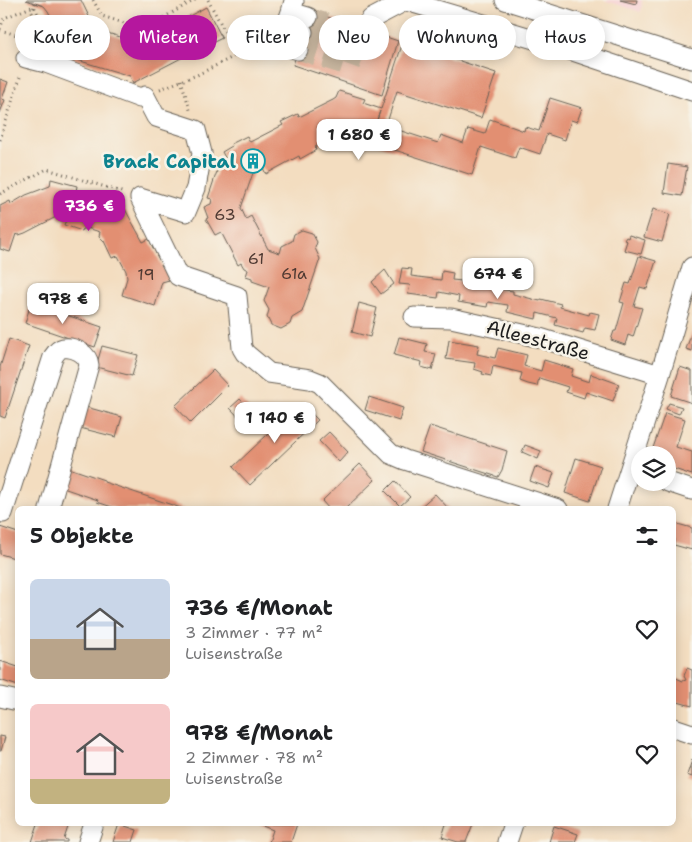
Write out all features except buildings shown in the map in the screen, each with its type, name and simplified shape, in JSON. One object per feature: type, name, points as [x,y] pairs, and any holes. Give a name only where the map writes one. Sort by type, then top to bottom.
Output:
[{"type":"street","points":[[379,15],[404,0],[564,48],[692,91]]},
{"type":"street","points":[[505,0],[692,59]]},
{"type":"street","points":[[32,60],[140,98],[145,96],[156,117],[196,130],[202,153],[196,188],[186,212],[140,198]]},
{"type":"street","points":[[140,198],[178,276],[237,296],[242,348],[248,357],[269,373],[310,379],[320,383],[391,454],[549,506]]},
{"type":"street","points":[[641,446],[692,267]]},
{"type":"street","name":"Alleestraße","points":[[414,317],[451,318],[511,331],[660,375]]},
{"type":"street","points":[[7,514],[53,357],[57,351],[63,348],[86,355],[89,365],[50,506]]},
{"type":"street","points":[[617,506],[631,478]]},
{"type":"street","points":[[676,485],[692,490]]},
{"type":"street","points":[[0,697],[15,700]]},
{"type":"street","points":[[676,729],[692,734]]},
{"type":"street","points":[[88,842],[93,826]]},
{"type":"street","points":[[507,842],[512,826]]},
{"type":"path","points":[[93,0],[102,16],[143,29],[195,0]]},
{"type":"path","points":[[208,0],[227,35]]},
{"type":"path","points":[[15,34],[0,30],[4,18],[34,5]]},
{"type":"path","points":[[31,15],[34,5]]},
{"type":"path","points":[[34,5],[38,15]]},
{"type":"path","points":[[145,96],[197,75],[227,59]]},
{"type":"path","points":[[0,140],[25,60]]},
{"type":"path","points":[[181,80],[196,130]]},
{"type":"path","points":[[0,194],[47,169],[140,198]]},
{"type":"shaded area","points":[[604,0],[642,0],[641,12]]},
{"type":"tunnel","points":[[309,17],[319,20]]},
{"type":"tunnel","points":[[309,34],[319,37]]},
{"type":"tunnel","points":[[309,54],[319,57]]},
{"type":"tunnel","points":[[329,60],[350,67],[353,60]]},
{"type":"place","name":"Brack Capital","points":[[253,161]]}]
